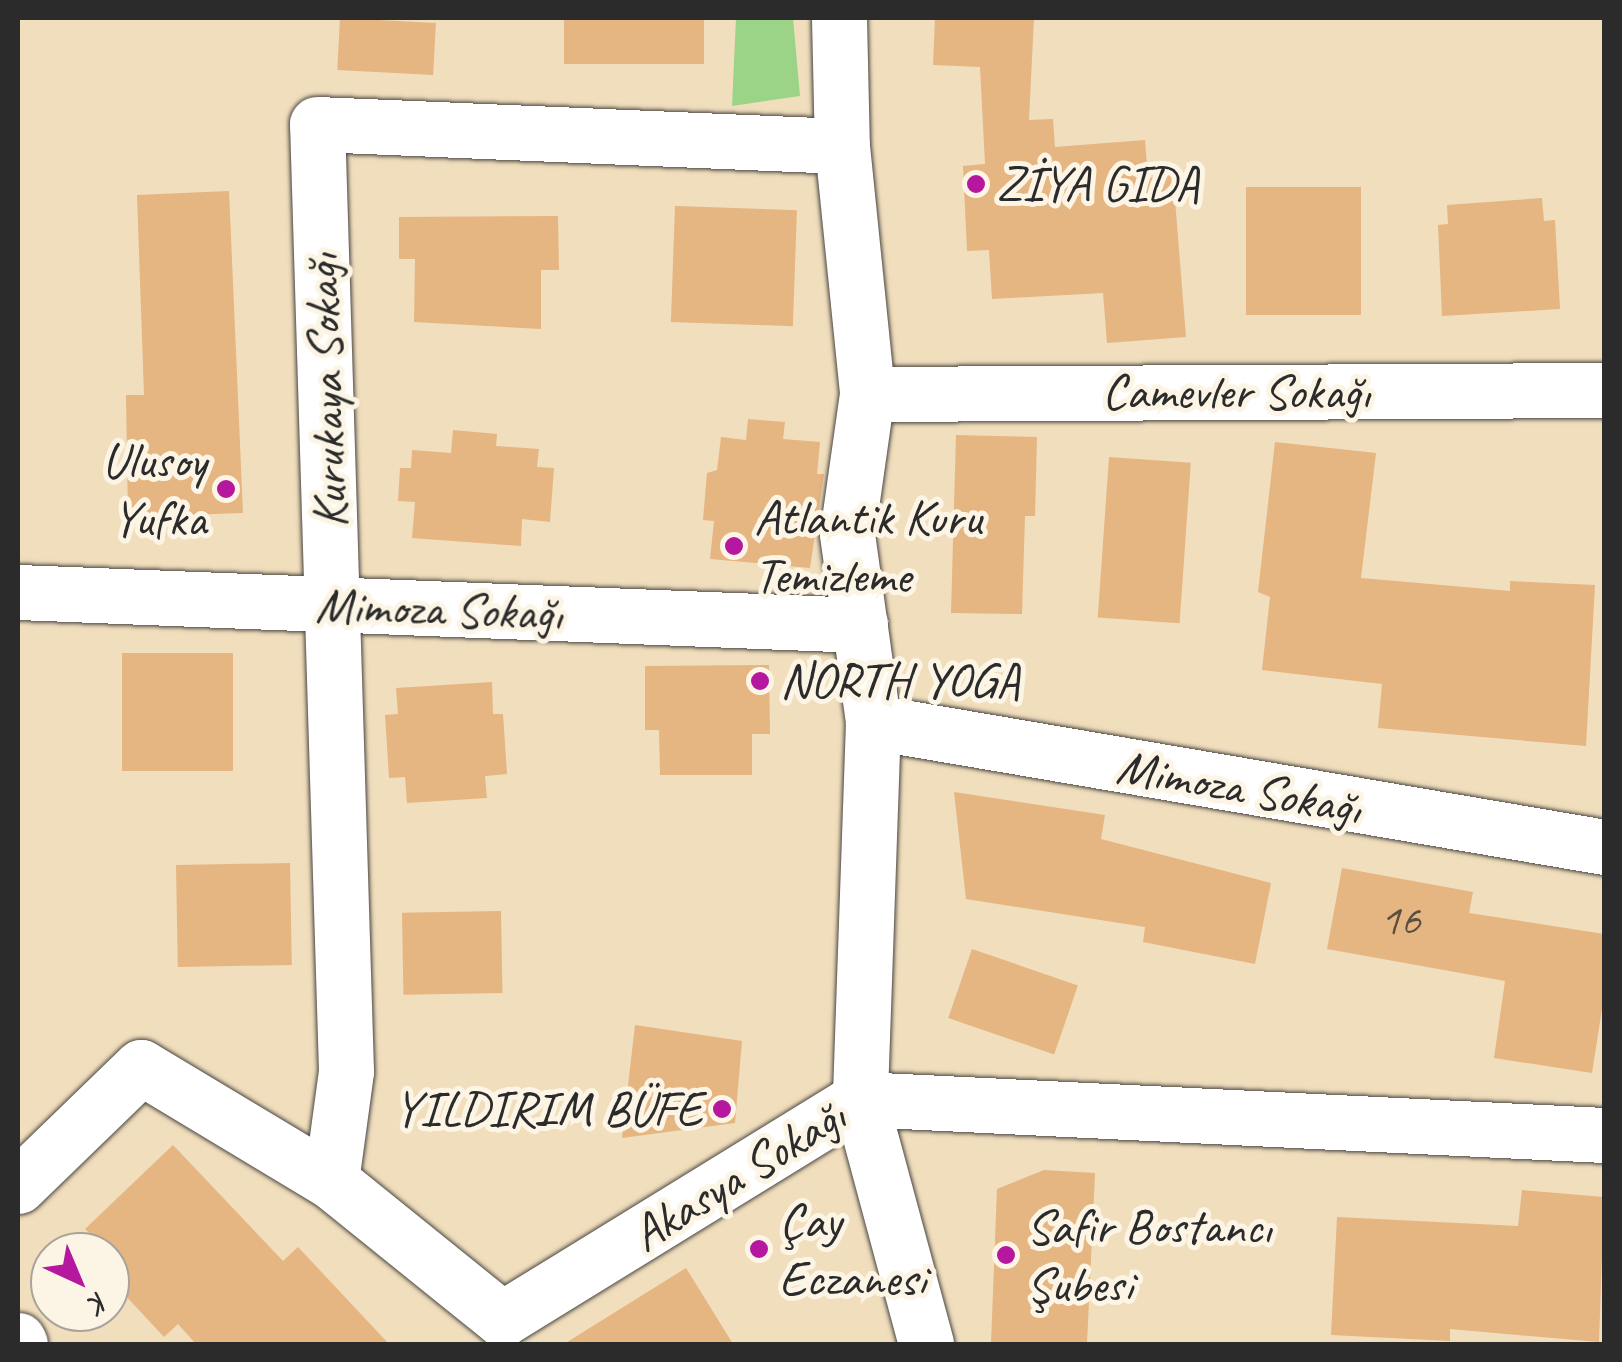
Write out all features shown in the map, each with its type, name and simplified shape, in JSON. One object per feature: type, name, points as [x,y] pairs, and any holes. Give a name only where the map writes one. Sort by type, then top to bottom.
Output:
[{"type":"street","points":[[839,18],[842,146],[867,394],[847,534],[874,722],[860,1099],[926,1344]]},
{"type":"street","name":"Kurukaya Sokağı","points":[[331,1181],[346,1071],[317,124],[842,146]]},
{"type":"street","name":"Camevler Sokağı","points":[[867,394],[1604,390]]},
{"type":"street","name":"Mimoza Sokağı","points":[[18,592],[860,625]]},
{"type":"street","name":"Mimoza Sokağı","points":[[874,722],[1604,847]]},
{"type":"street","name":"Akasya Sokağı","points":[[18,1186],[141,1068],[331,1181],[502,1319],[860,1099],[1604,1135]]},
{"type":"green space","points":[[736,18],[793,18],[800,96],[732,106]]},
{"type":"building","points":[[340,18],[436,23],[433,75],[337,70]]},
{"type":"building","points":[[564,18],[704,18],[704,64],[564,64]]},
{"type":"building","points":[[935,18],[1034,18],[1029,120],[1053,119],[1055,147],[1145,140],[1148,178],[1173,175],[1186,337],[1107,343],[1103,293],[992,299],[989,250],[967,251],[963,166],[985,164],[980,67],[933,65]]},
{"type":"building","points":[[1246,187],[1361,187],[1361,315],[1246,315]]},
{"type":"building","points":[[229,191],[243,513],[128,517],[126,395],[144,395],[137,195]]},
{"type":"building","points":[[1542,198],[1544,221],[1555,220],[1560,309],[1442,316],[1438,225],[1448,224],[1447,205]]},
{"type":"building","points":[[675,206],[797,210],[793,326],[671,322]]},
{"type":"building","points":[[558,216],[559,270],[541,270],[541,329],[414,322],[415,259],[399,259],[399,217]]},
{"type":"building","points":[[748,419],[785,422],[783,439],[820,442],[817,474],[824,474],[810,568],[710,559],[714,521],[703,520],[707,473],[717,470],[721,437],[746,440]]},
{"type":"building","points":[[453,430],[497,434],[496,446],[539,449],[537,467],[554,468],[550,522],[522,519],[521,546],[412,538],[415,502],[398,501],[400,468],[411,468],[412,450],[451,453]]},
{"type":"building","points":[[956,435],[1037,437],[1035,516],[1025,516],[1022,614],[951,613]]},
{"type":"building","points":[[1275,442],[1376,453],[1361,578],[1510,591],[1510,581],[1595,585],[1586,746],[1378,728],[1382,684],[1262,670],[1270,597],[1258,592]]},
{"type":"building","points":[[1109,457],[1191,463],[1180,623],[1098,618]]},
{"type":"building","points":[[122,653],[233,653],[233,771],[122,771]]},
{"type":"building","points":[[769,665],[770,734],[752,734],[752,775],[660,775],[659,730],[645,730],[645,666]]},
{"type":"building","points":[[492,682],[493,714],[503,714],[507,774],[485,776],[487,798],[407,803],[405,777],[389,778],[385,715],[398,714],[396,688]]},
{"type":"building","points":[[954,792],[1105,815],[1101,839],[1271,883],[1255,964],[1143,942],[1145,927],[966,899]]},
{"type":"building","points":[[290,863],[292,965],[178,967],[176,865]]},
{"type":"building","points":[[1342,868],[1473,892],[1469,913],[1604,934],[1604,996],[1592,1073],[1494,1058],[1505,981],[1327,949]]},
{"type":"building","points":[[501,911],[502,993],[403,995],[402,913]]},
{"type":"building","points":[[972,949],[1078,985],[1054,1054],[948,1018]]},
{"type":"building","points":[[635,1025],[742,1041],[735,1123],[622,1138]]},
{"type":"building","points":[[173,1145],[283,1261],[298,1247],[389,1344],[196,1344],[178,1324],[164,1337],[130,1300],[130,1232],[85,1229]]},
{"type":"building","points":[[1044,1170],[1095,1173],[1087,1344],[991,1344],[997,1189]]},
{"type":"building","points":[[1522,1190],[1604,1197],[1599,1342],[1450,1329],[1450,1341],[1331,1335],[1337,1217],[1518,1226]]},
{"type":"building","points":[[686,1268],[733,1344],[564,1344]]},
{"type":"place","name":"ZİYA GIDA","points":[[976,184]]},
{"type":"place","name":"Ulusoy Yufka","points":[[226,489]]},
{"type":"place","name":"Atlantik Kuru Temizleme","points":[[734,546]]},
{"type":"place","name":"NORTH YOGA","points":[[760,681]]},
{"type":"place","name":"YILDIRIM BÜFE","points":[[722,1109]]},
{"type":"place","name":"Çay Eczanesi","points":[[759,1249]]},
{"type":"place","name":"Safir Bostancı Şubesi","points":[[1006,1255]]}]
